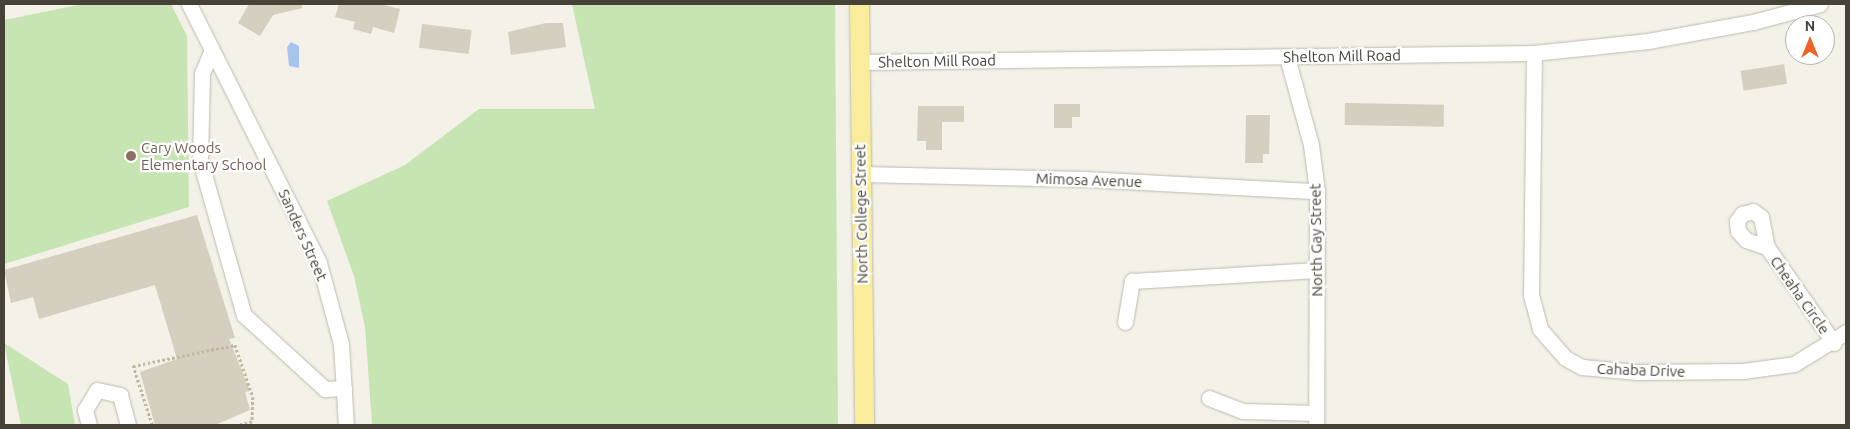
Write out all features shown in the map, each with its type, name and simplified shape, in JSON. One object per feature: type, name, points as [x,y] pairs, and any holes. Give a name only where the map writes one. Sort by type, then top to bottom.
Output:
[{"type":"main road","name":"North College Street","points":[[859,4],[864,425]]},
{"type":"street","name":"Sanders Street","points":[[188,4],[319,263],[340,344],[346,425]]},
{"type":"street","name":"Shelton Mill Road","points":[[859,62],[1534,53],[1648,42],[1753,22],[1820,4]]},
{"type":"street","points":[[212,50],[202,73],[200,160],[244,315],[326,389],[344,388]]},
{"type":"street","name":"Cahaba Drive","points":[[1534,53],[1531,295],[1540,329],[1551,345],[1582,368],[1656,372],[1743,371],[1794,364],[1834,343],[1846,332]]},
{"type":"street","name":"North Gay Street","points":[[1287,57],[1311,145],[1317,191],[1316,419]]},
{"type":"street","name":"Mimosa Avenue","points":[[861,174],[1085,179],[1317,191]]},
{"type":"street","name":"Cheaha Circle","points":[[1766,247],[1834,343]]},
{"type":"street","points":[[1125,322],[1132,281],[1316,270]]},
{"type":"street","points":[[89,425],[85,410],[97,390],[120,395],[128,425]]},
{"type":"street","points":[[1209,398],[1243,411],[1316,419]]},
{"type":"path","points":[[152,425],[133,366],[235,345],[247,376],[252,422],[240,425]]},
{"type":"green space","points":[[83,4],[171,4],[187,36],[189,207],[4,264],[4,20]]},
{"type":"green space","points":[[572,4],[835,4],[838,425],[372,425],[365,327],[354,276],[327,201],[405,165],[479,109],[595,109]]},
{"type":"green space","points":[[4,343],[68,384],[75,425],[21,425]]},
{"type":"water","points":[[291,42],[299,46],[299,68],[289,66],[287,47]]},
{"type":"building","points":[[249,4],[302,4],[302,8],[273,15],[260,36],[238,23]]},
{"type":"building","points":[[339,4],[380,4],[400,9],[394,33],[373,27],[371,34],[353,29],[355,22],[335,17]]},
{"type":"building","points":[[546,23],[563,23],[566,47],[511,55],[508,32]]},
{"type":"building","points":[[422,24],[472,30],[469,54],[419,48]]},
{"type":"building","points":[[1784,64],[1787,84],[1744,91],[1741,71]]},
{"type":"building","points":[[1345,103],[1444,105],[1444,127],[1345,125]]},
{"type":"building","points":[[1054,104],[1080,104],[1080,117],[1072,117],[1072,128],[1054,128]]},
{"type":"building","points":[[918,106],[964,106],[964,122],[942,122],[942,150],[926,150],[926,141],[917,141]]},
{"type":"building","points":[[1246,115],[1270,115],[1269,154],[1263,154],[1263,163],[1245,163]]},
{"type":"building","points":[[197,215],[235,338],[229,339],[250,391],[245,392],[250,410],[215,425],[155,425],[140,372],[177,359],[155,285],[39,319],[33,297],[11,303],[4,270]]},
{"type":"place","name":"Cary Woods Elementary School","points":[[131,156]]}]
